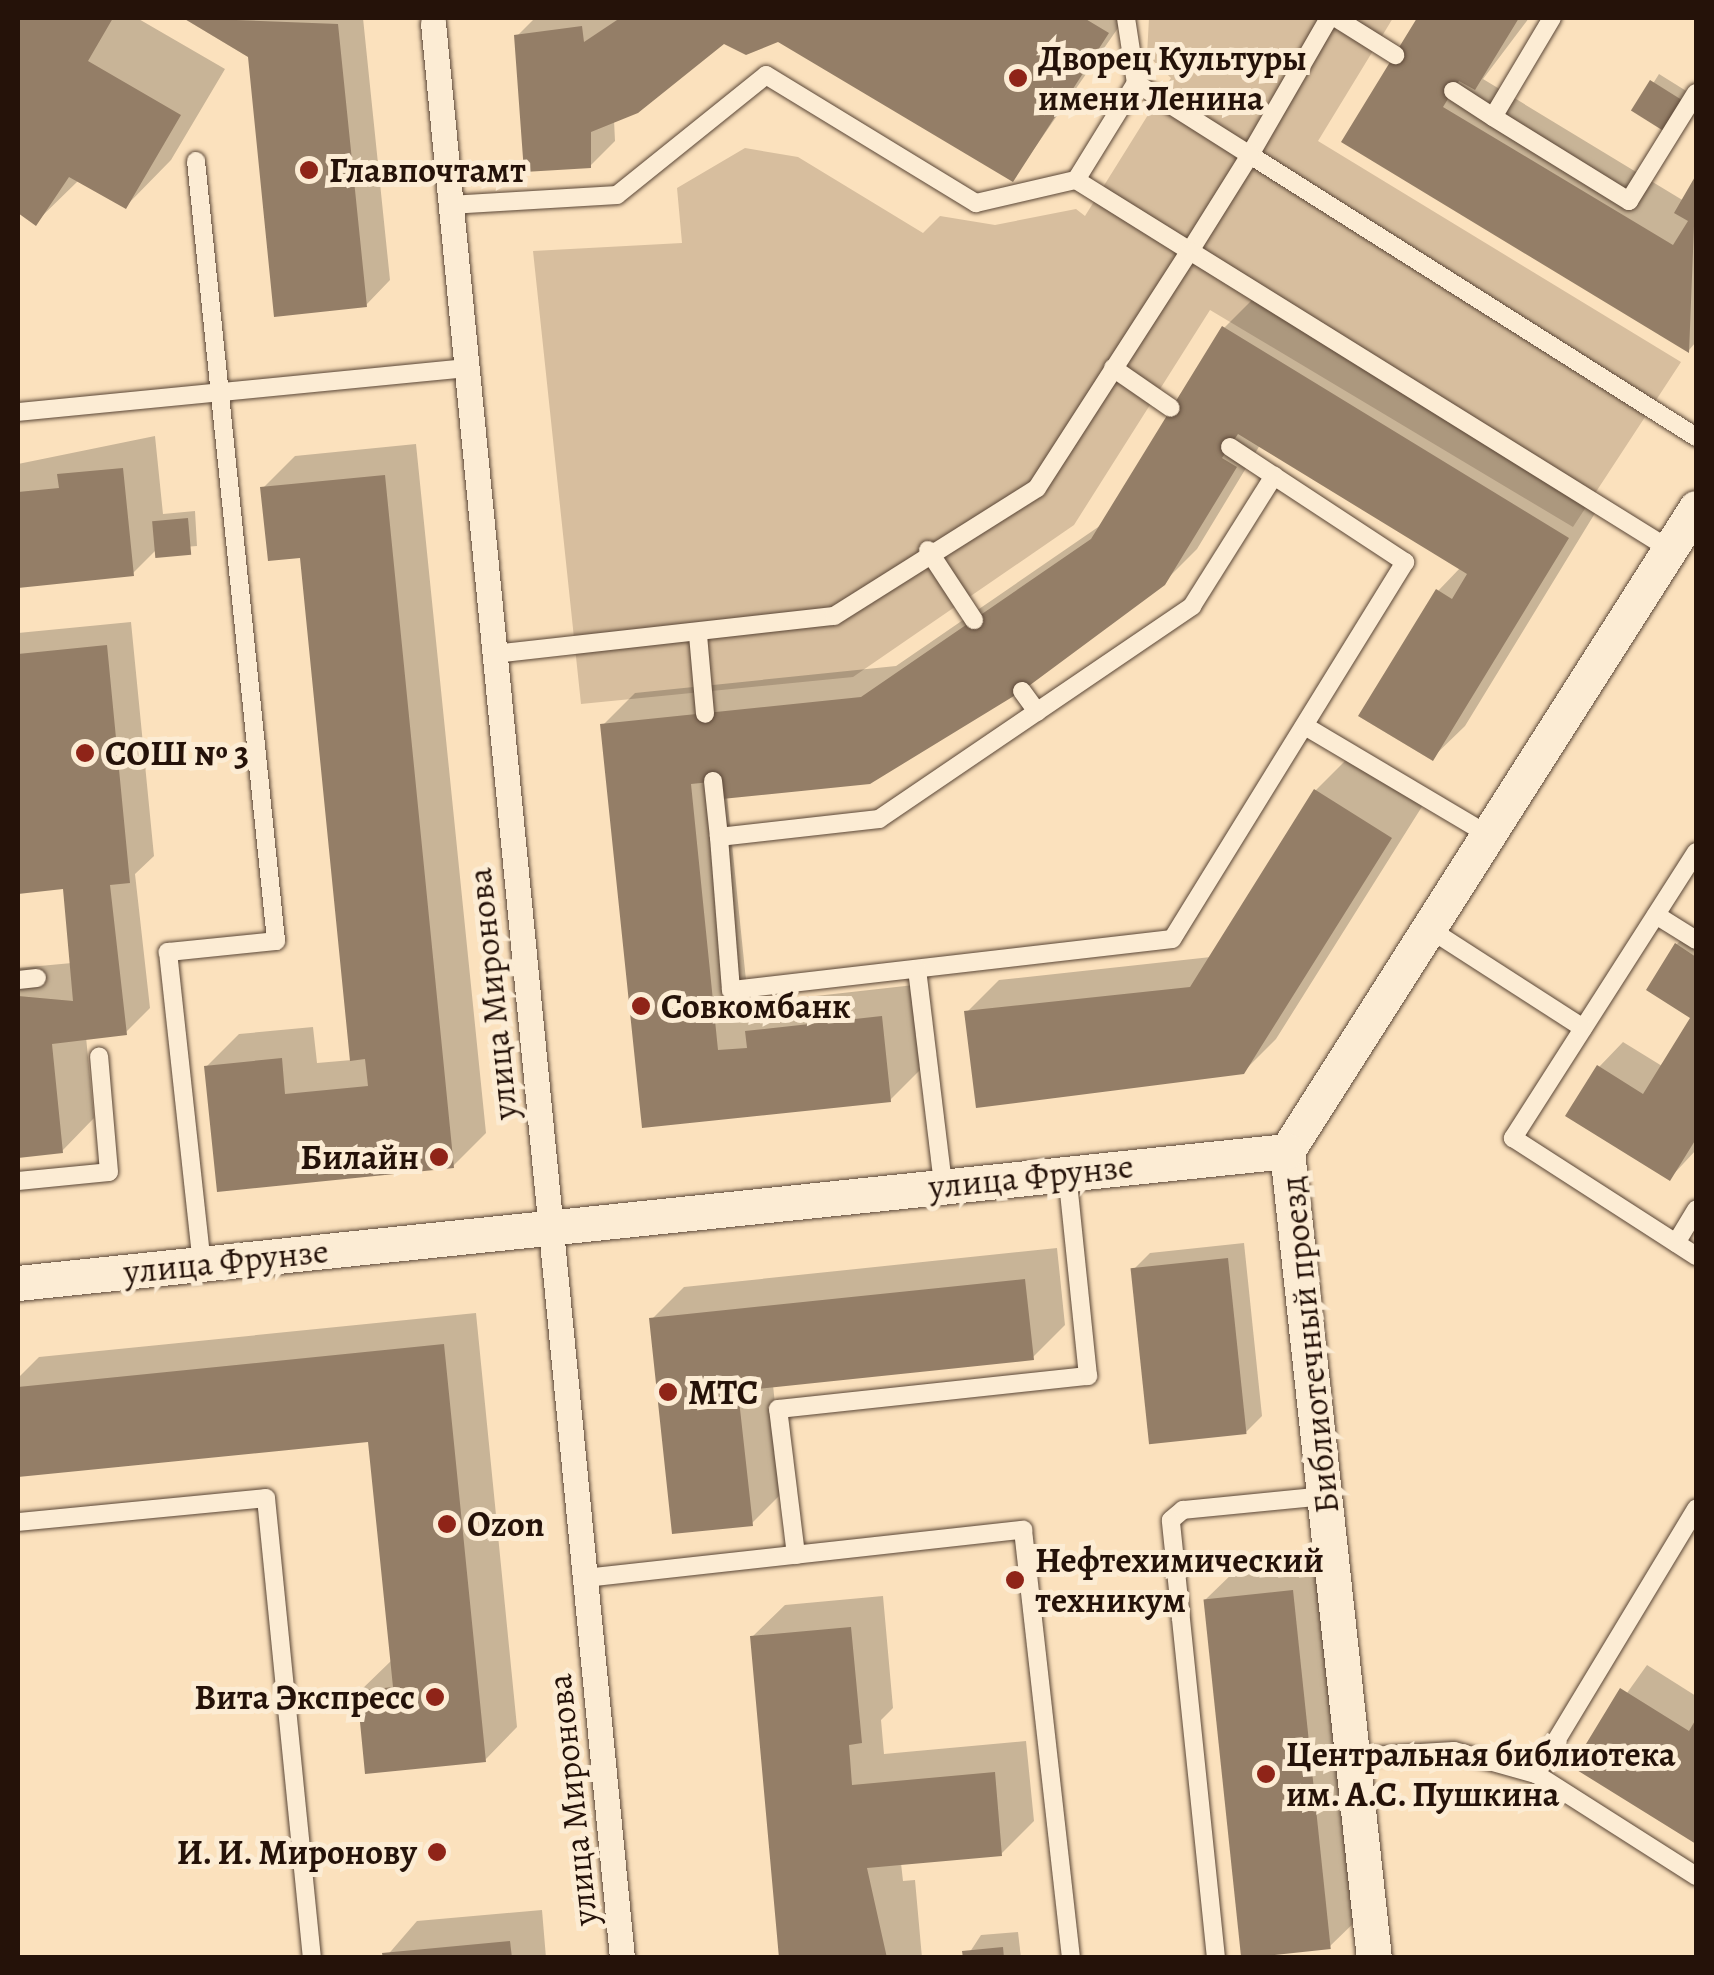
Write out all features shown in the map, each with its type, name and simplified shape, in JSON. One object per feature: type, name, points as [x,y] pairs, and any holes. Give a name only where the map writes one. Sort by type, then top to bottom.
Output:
[{"type":"street","name":"улица Миронова","points":[[432,19],[622,1958]]},
{"type":"street","points":[[1287,1151],[1492,837],[1696,508]]},
{"type":"street","name":"улица Фрунзе","points":[[18,1283],[1287,1151]]},
{"type":"street","name":"Библиотечный проезд","points":[[1287,1151],[1374,1958]]},
{"type":"lane","points":[[1076,180],[1136,83],[1126,18]]},
{"type":"lane","points":[[494,654],[698,635],[834,616],[928,550],[1037,488],[1250,155],[1332,18],[1394,54]]},
{"type":"lane","points":[[1494,117],[1552,18]]},
{"type":"lane","points":[[450,205],[617,194],[766,75],[976,203],[1076,180],[1671,550]]},
{"type":"lane","points":[[1136,83],[1696,438]]},
{"type":"lane","points":[[1453,91],[1628,200],[1696,93]]},
{"type":"lane","points":[[196,161],[276,941],[168,952],[202,1263]]},
{"type":"lane","points":[[18,412],[466,368]]},
{"type":"lane","points":[[1113,368],[1171,408]]},
{"type":"lane","points":[[713,781],[731,990],[1172,940],[1405,562],[1230,447]]},
{"type":"lane","points":[[719,837],[880,819],[1192,606],[1274,476]]},
{"type":"lane","points":[[928,550],[974,620]]},
{"type":"lane","points":[[698,635],[705,714]]},
{"type":"lane","points":[[1022,691],[1036,712]]},
{"type":"lane","points":[[1306,726],[1492,837]]},
{"type":"lane","points":[[1696,852],[1513,1138],[1696,1256]]},
{"type":"lane","points":[[1656,915],[1696,940]]},
{"type":"lane","points":[[1431,930],[1582,1028]]},
{"type":"lane","points":[[917,969],[943,1185]]},
{"type":"lane","points":[[18,1180],[109,1172],[99,1056]]},
{"type":"lane","points":[[796,1555],[778,1408],[1088,1376],[1067,1172]]},
{"type":"lane","points":[[1676,1243],[1696,1210]]},
{"type":"lane","points":[[1216,1958],[1171,1520],[1184,1510],[1326,1496]]},
{"type":"lane","points":[[18,1522],[266,1498],[312,1958]]},
{"type":"lane","points":[[1536,1774],[1696,1508]]},
{"type":"lane","points":[[585,1578],[1024,1530],[1071,1958]]},
{"type":"lane","points":[[1355,1757],[1454,1751],[1536,1774],[1696,1876]]},
{"type":"shaded area","points":[[1149,18],[1393,18],[1318,141],[1681,362],[1573,527],[1210,310],[1074,525],[853,677],[581,704],[533,251],[682,243],[677,188],[745,148],[798,157],[923,233],[940,216],[995,225],[1076,209],[1085,216],[1171,78],[1147,55]]},
{"type":"building","points":[[18,18],[113,18],[88,61],[181,115],[126,209],[69,177],[36,226],[18,213]]},
{"type":"building","points":[[183,18],[338,24],[367,307],[274,317],[248,57]]},
{"type":"building","points":[[620,18],[1084,18],[1109,33],[1013,182],[778,42],[746,55],[724,44],[638,113],[591,132],[591,168],[524,172],[514,35],[582,26],[584,42]]},
{"type":"building","points":[[1417,18],[1519,18],[1475,90],[1459,81],[1443,107],[1673,245],[1688,221],[1674,213],[1696,175],[1689,353],[1341,142]]},
{"type":"building","points":[[1650,80],[1683,101],[1664,131],[1631,111]]},
{"type":"building","points":[[1222,326],[1569,538],[1433,761],[1358,716],[1436,589],[1452,599],[1467,574],[1238,434],[1222,458],[1237,467],[1165,585],[1022,691],[870,784],[722,799],[720,781],[691,784],[718,1050],[747,1048],[745,1031],[882,1016],[891,1102],[642,1128],[600,724],[861,697],[1091,539]]},
{"type":"building","points":[[123,468],[134,576],[18,588],[18,492],[59,488],[57,474]]},
{"type":"building","points":[[385,475],[454,1168],[217,1192],[204,1066],[282,1058],[285,1094],[368,1086],[365,1059],[350,1061],[300,558],[268,561],[260,487]]},
{"type":"building","points":[[188,518],[191,555],[155,558],[152,521]]},
{"type":"building","points":[[107,645],[130,883],[110,885],[127,1035],[52,1044],[63,1153],[18,1158],[18,996],[73,1001],[63,889],[18,894],[18,654]]},
{"type":"building","points":[[1314,789],[1392,838],[1244,1074],[976,1108],[964,1011],[1190,987]]},
{"type":"building","points":[[1675,943],[1696,957],[1696,1139],[1670,1181],[1565,1116],[1597,1065],[1643,1094],[1690,1018],[1646,990]]},
{"type":"building","points":[[1228,1258],[1247,1434],[1149,1444],[1131,1268]]},
{"type":"building","points":[[1025,1279],[1034,1360],[738,1391],[753,1526],[672,1534],[649,1318]]},
{"type":"building","points":[[444,1344],[486,1762],[365,1774],[357,1691],[393,1687],[368,1442],[18,1477],[18,1387]]},
{"type":"building","name":"Центральная библиотека им. А.С. Пушкина","points":[[1293,1590],[1331,1949],[1241,1958],[1203,1599]]},
{"type":"building","points":[[851,1627],[862,1743],[849,1745],[852,1785],[995,1772],[1002,1856],[867,1868],[887,1958],[779,1958],[750,1636]]},
{"type":"building","points":[[1620,1688],[1689,1731],[1696,1719],[1696,1844],[1572,1767]]},
{"type":"building","points":[[510,1941],[512,1958],[383,1958],[382,1953]]},
{"type":"building","points":[[1003,1947],[1004,1958],[963,1958],[962,1951]]},
{"type":"place","name":"Дворец Культуры имени Ленина","points":[[1018,78]]},
{"type":"place","name":"Главпочтамт","points":[[309,170]]},
{"type":"place","name":"СОШ № 3","points":[[85,753]]},
{"type":"place","name":"Совкомбанк","points":[[641,1006]]},
{"type":"place","name":"Билайн","points":[[439,1157]]},
{"type":"place","name":"МТС","points":[[668,1392]]},
{"type":"place","name":"Ozon","points":[[447,1524]]},
{"type":"place","name":"Нефтехимический техникум","points":[[1015,1580]]},
{"type":"place","name":"Вита Экспресс","points":[[435,1697]]},
{"type":"place","name":"Центральная библиотека им. А.С. Пушкина","points":[[1266,1774]]},
{"type":"place","name":"И. И. Миронову","points":[[437,1852]]}]
